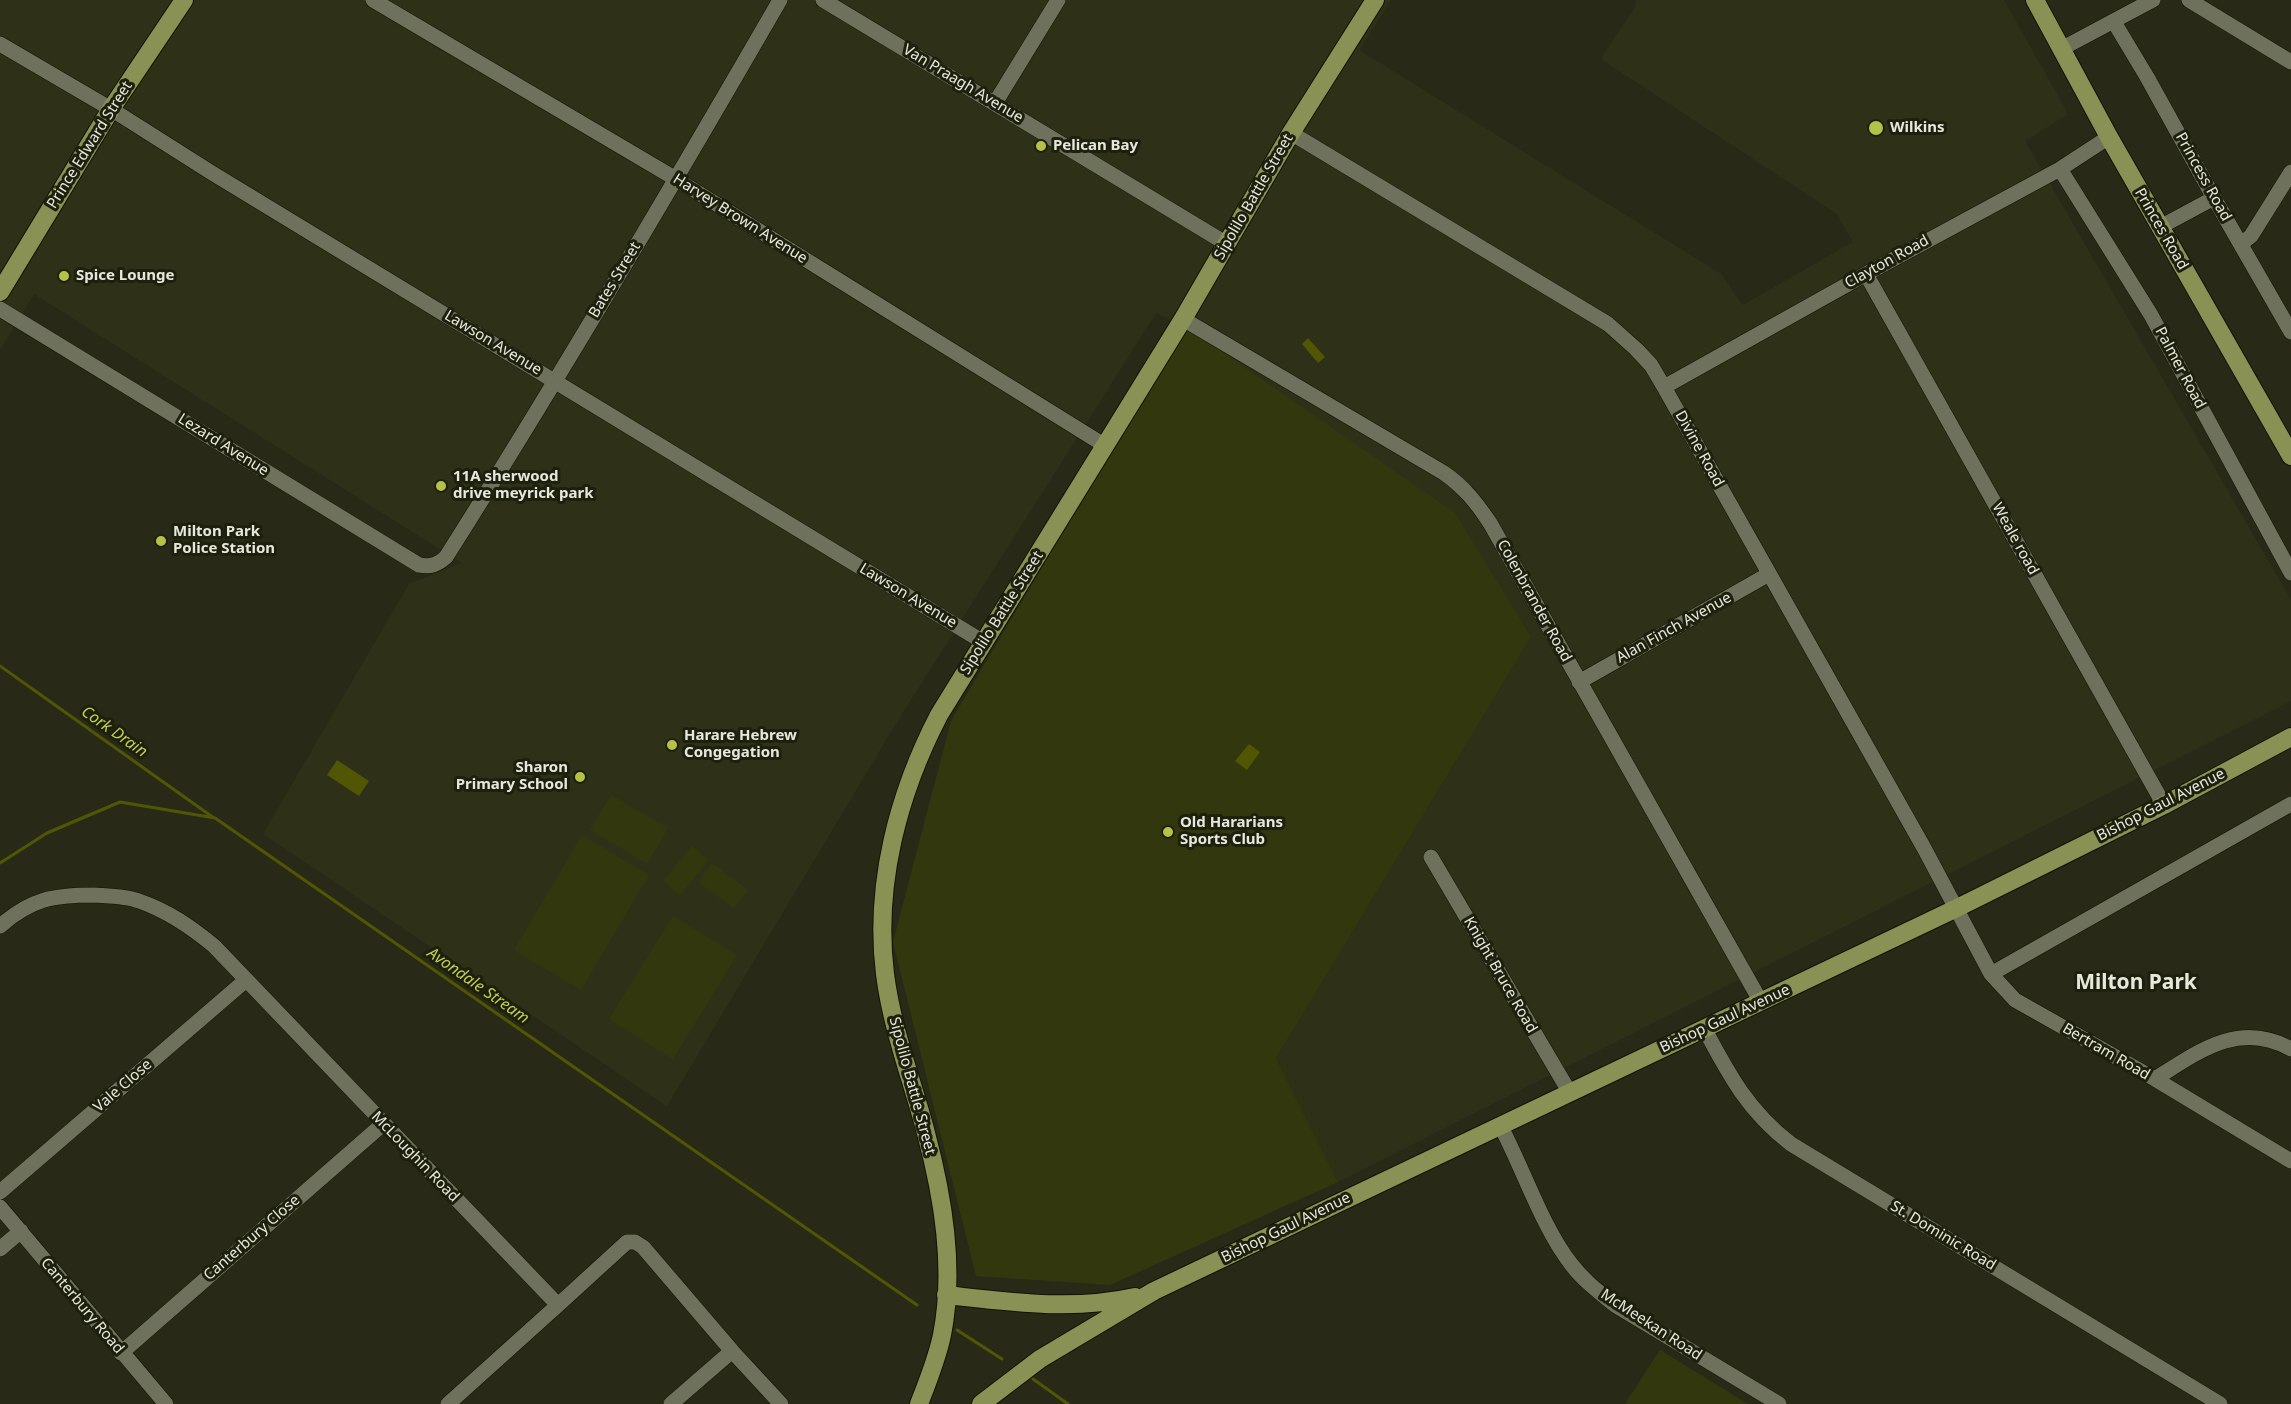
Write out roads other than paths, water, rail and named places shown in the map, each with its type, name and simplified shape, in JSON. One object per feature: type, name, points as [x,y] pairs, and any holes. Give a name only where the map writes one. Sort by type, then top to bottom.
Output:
[{"type":"main road","name":"Prince Edward Street","points":[[0,292],[111,109],[184,0]]},
{"type":"main road","name":"Sipolilo Battle Street","points":[[946,1295],[946,1255],[941,1193],[892,1012],[884,964],[884,901],[887,869],[906,788],[939,715],[1183,319],[1291,133],[1375,0]]},
{"type":"main road","name":"Princes Road","points":[[2035,0],[2160,227],[2285,434],[2291,456]]},
{"type":"main road","name":"Bishop Gaul Avenue","points":[[1154,1292],[1957,908],[2164,805],[2291,737]]},
{"type":"main road","points":[[919,1404],[933,1370],[942,1335],[946,1295],[1059,1306],[1099,1304],[1154,1292]]},
{"type":"main road","points":[[981,1404],[1041,1359],[1154,1292]]},
{"type":"street","name":"Harvey Brown Avenue","points":[[373,0],[676,179],[1104,445]]},
{"type":"street","name":"Bates Street","points":[[446,557],[555,381],[780,0]]},
{"type":"street","name":"Van Praagh Avenue","points":[[823,0],[1227,244]]},
{"type":"street","points":[[995,103],[1058,0]]},
{"type":"street","points":[[2061,49],[2152,0]]},
{"type":"street","points":[[2189,0],[2291,62]]},
{"type":"street","name":"Princess Road","points":[[2114,22],[2291,332]]},
{"type":"street","name":"Lawson Avenue","points":[[0,44],[111,109],[212,173],[985,643]]},
{"type":"street","name":"Divine Road","points":[[1291,133],[1608,324],[1651,365],[1957,908]]},
{"type":"street","name":"Clayton Road","points":[[1664,387],[2060,169],[2109,137]]},
{"type":"street","name":"Palmer Road","points":[[2060,169],[2151,315],[2291,573]]},
{"type":"street","points":[[2241,244],[2252,236],[2291,172]]},
{"type":"street","points":[[2160,227],[2214,198]]},
{"type":"street","name":"Weale road","points":[[1866,274],[2164,805]]},
{"type":"street","name":"Lezard Avenue","points":[[0,309],[419,566],[429,567],[440,563],[446,557]]},
{"type":"street","name":"Colenbrander Road","points":[[1183,319],[1374,431],[1460,485],[1475,501],[1490,523],[1761,1002]]},
{"type":"street","name":"Alan Finch Avenue","points":[[1579,682],[1769,574]]},
{"type":"street","points":[[1991,974],[2291,804]]},
{"type":"street","name":"Knight Bruce Road","points":[[1431,857],[1570,1093]]},
{"type":"street","name":"McLoughin Road","points":[[0,926],[12,916],[37,902],[62,895],[106,896],[137,900],[166,912],[192,928],[214,946],[558,1305]]},
{"type":"street","name":"Bertram Road","points":[[1957,908],[1991,974],[2016,1000],[2155,1079],[2291,1161]]},
{"type":"street","name":"Vale Close","points":[[0,1192],[246,980]]},
{"type":"street","name":"St. Dominic Road","points":[[1704,1028],[1733,1081],[1751,1108],[1791,1144],[2220,1404]]},
{"type":"street","points":[[2155,1079],[2180,1063],[2230,1039],[2254,1036],[2275,1040],[2291,1049]]},
{"type":"street","name":"Canterbury Close","points":[[121,1353],[383,1124]]},
{"type":"street","name":"McMeekan Road","points":[[1500,1125],[1557,1244],[1571,1265],[1592,1287],[1615,1305],[1779,1404]]},
{"type":"street","name":"Canterbury Road","points":[[0,1207],[166,1404]]},
{"type":"street","points":[[0,1249],[21,1231]]},
{"type":"street","points":[[448,1404],[627,1242],[635,1242],[651,1255],[732,1351],[782,1404]]},
{"type":"street","points":[[671,1404],[732,1351]]},
{"type":"waterway","name":"Cork Drain","points":[[0,666],[214,818]]},
{"type":"waterway","name":"Avondale Stream","points":[[0,863],[47,833],[120,802],[215,818],[917,1305]]},
{"type":"waterway","name":"Avondale Stream","points":[[957,1330],[1002,1359]]},
{"type":"waterway","name":"Avondale Stream","points":[[1033,1379],[1068,1404]]},
{"type":"place","name":"Wilkins","points":[[1876,128]]},
{"type":"place","name":"Pelican Bay","points":[[1041,146]]},
{"type":"place","name":"Spice Lounge","points":[[64,276]]},
{"type":"place","name":"11A sherwood drive meyrick park","points":[[441,486]]},
{"type":"place","name":"Milton Park Police Station","points":[[161,541]]},
{"type":"place","name":"Harare Hebrew Congegation","points":[[672,745]]},
{"type":"place","name":"Sharon Primary School","points":[[580,777]]},
{"type":"place","name":"Old Hararians Sports Club","points":[[1168,832]]},
{"type":"district","name":"Milton Park","points":[[2136,983]]}]
